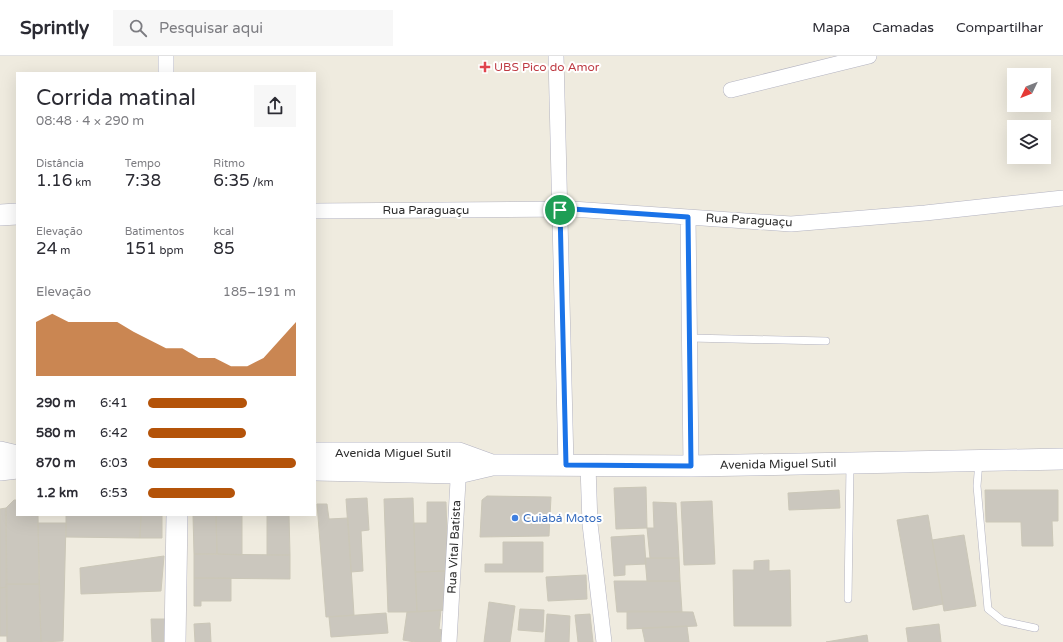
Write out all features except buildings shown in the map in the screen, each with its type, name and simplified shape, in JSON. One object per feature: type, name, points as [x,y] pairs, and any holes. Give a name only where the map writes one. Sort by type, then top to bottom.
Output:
[{"type":"main road","points":[[0,215],[16,214]]},
{"type":"main road","points":[[0,452],[6,452],[16,456]]},
{"type":"main road","name":"Avenida Miguel Sutil","points":[[316,453],[492,465],[588,466],[691,466],[1063,459]]},
{"type":"main road","name":"Avenida Miguel Sutil","points":[[316,470],[459,463]]},
{"type":"main road","points":[[0,470],[16,468]]},
{"type":"main road","points":[[175,642],[177,516]]},
{"type":"street","points":[[166,56],[166,72]]},
{"type":"street","points":[[556,56],[566,465]]},
{"type":"street","points":[[731,90],[869,56]]},
{"type":"street","name":"Rua Paraguaçu","points":[[316,211],[560,210],[791,224],[925,213],[1063,198]]},
{"type":"street","points":[[688,217],[691,466]]},
{"type":"street","name":"Rua Vital Batista","points":[[449,642],[459,463]]},
{"type":"street","points":[[588,466],[590,524],[604,642]]},
{"type":"lane","points":[[690,338],[826,341]]},
{"type":"lane","points":[[979,461],[977,486],[988,609],[1003,621],[1035,628]]},
{"type":"lane","points":[[848,598],[850,463]]},
{"type":"place","name":"UBS Pico do Amor","points":[[485,67]]},
{"type":"place","name":"Cuiabá Motos","points":[[515,518]]},
{"type":"route","points":[[572,209],[688,217],[691,466],[566,465],[560,210],[572,209]]}]
